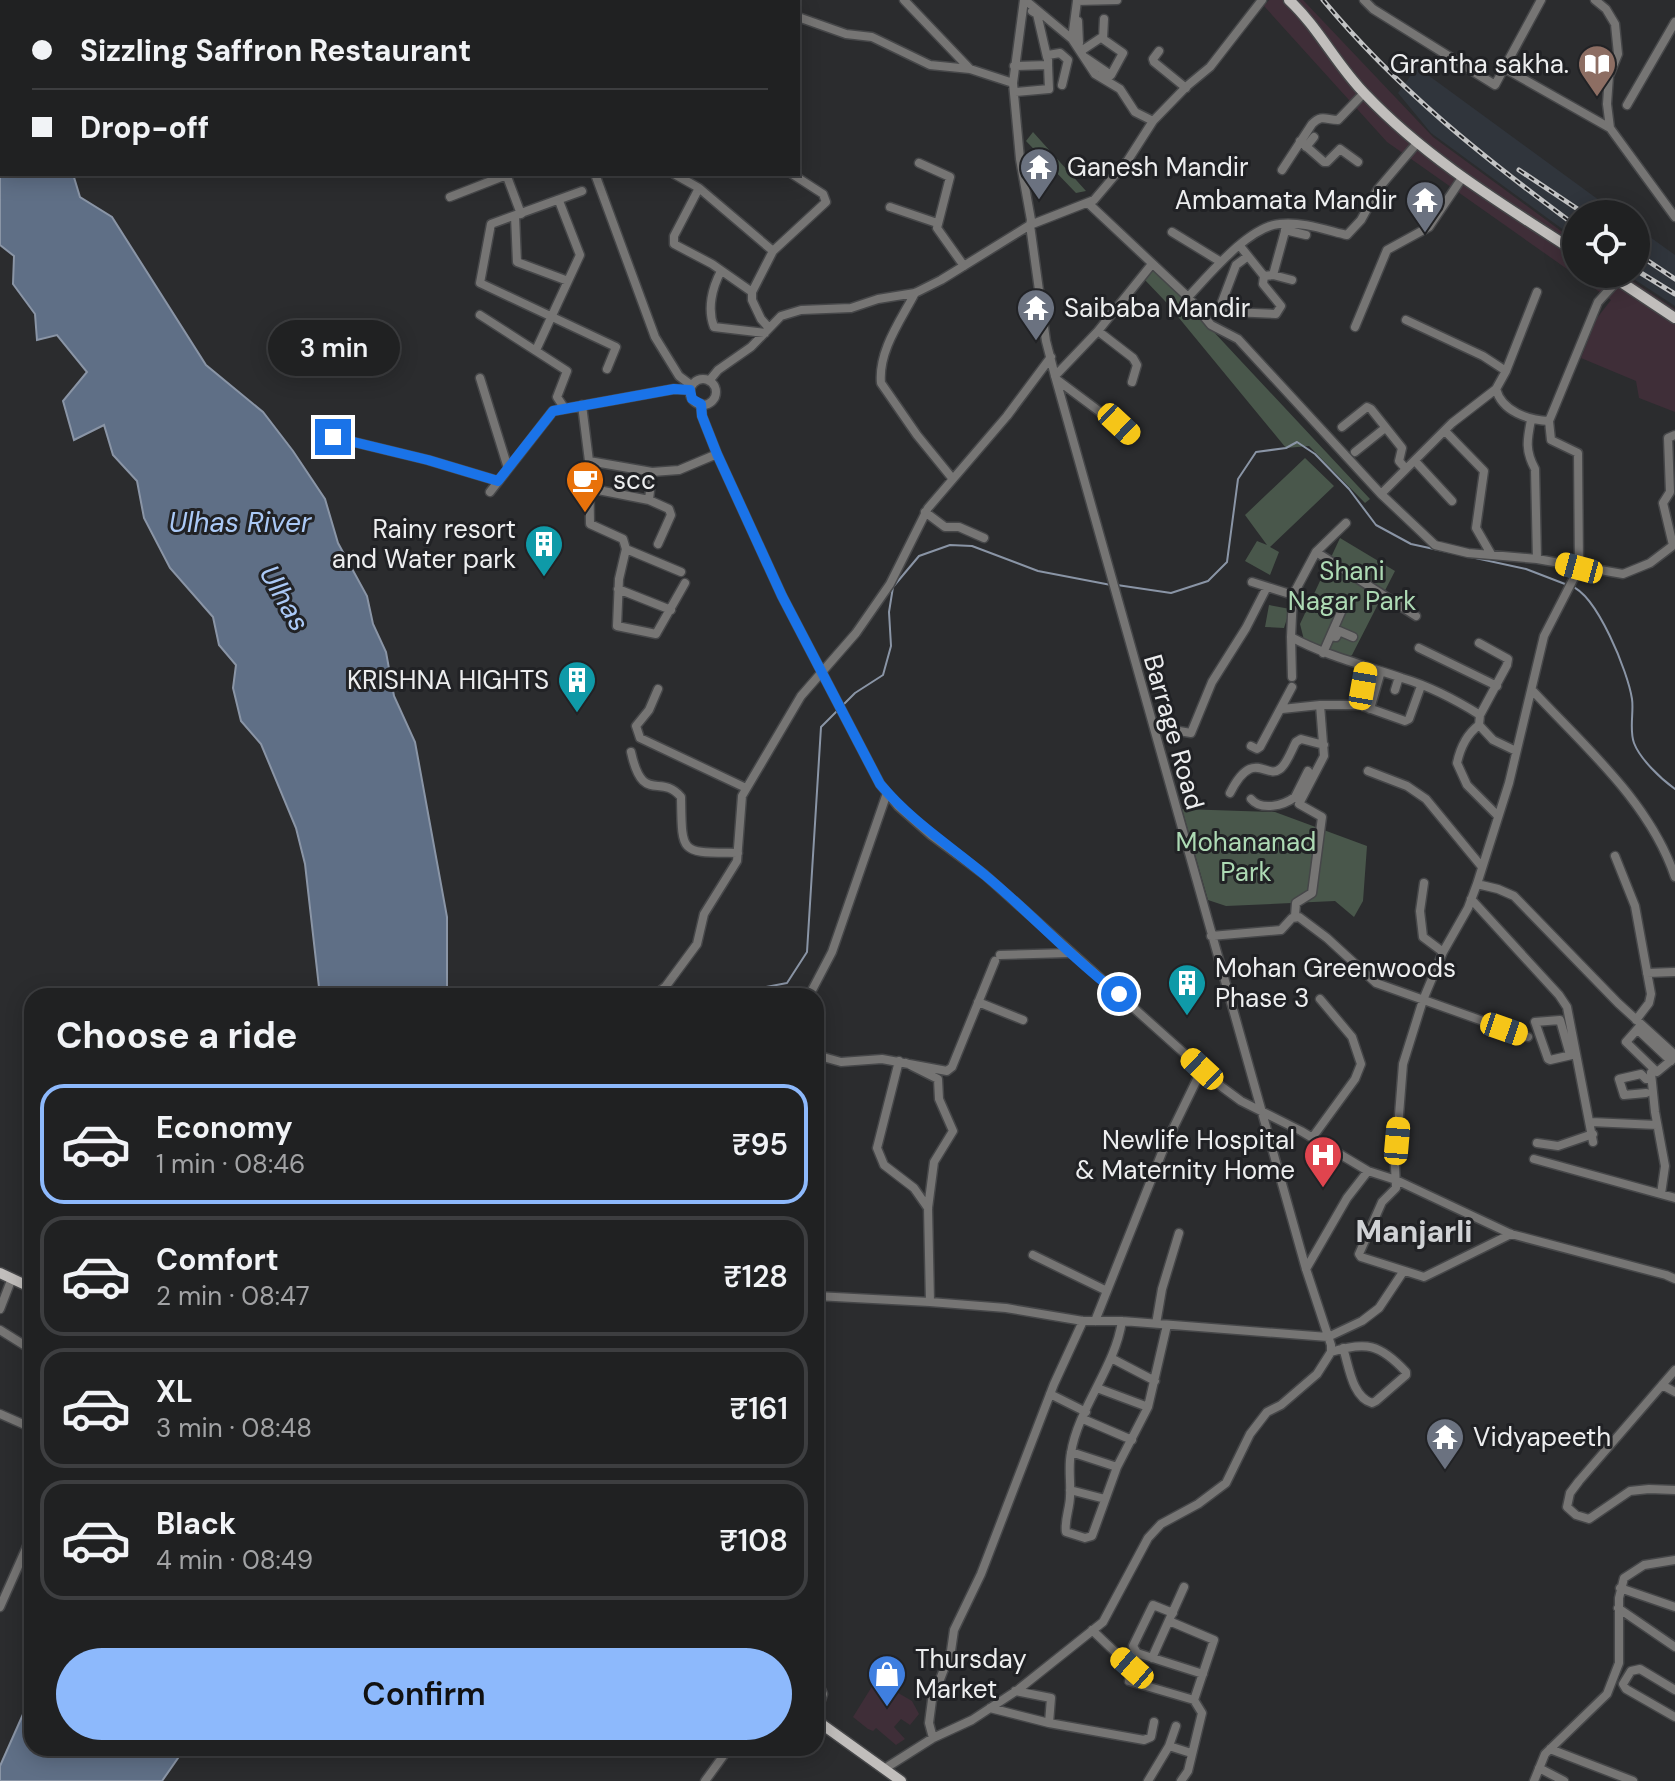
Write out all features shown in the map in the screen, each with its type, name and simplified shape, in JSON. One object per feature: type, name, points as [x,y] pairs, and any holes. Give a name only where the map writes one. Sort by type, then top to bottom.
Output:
[{"type":"main road","points":[[1289,0],[1303,13],[1364,93],[1418,142],[1462,178],[1562,243]]},
{"type":"main road","points":[[1630,288],[1675,318]]},
{"type":"main road","points":[[0,1273],[24,1284]]},
{"type":"main road","points":[[824,1724],[901,1781]]},
{"type":"street","points":[[904,0],[970,69]]},
{"type":"street","points":[[1102,37],[1123,53],[1111,75],[1106,77],[1095,74],[1077,44],[1075,4],[1077,1],[1117,0]]},
{"type":"street","points":[[709,381],[718,370],[751,347],[781,316],[801,310],[851,308],[878,299],[915,293],[1030,225],[1094,200],[1128,160],[1153,121],[1210,67],[1262,0]]},
{"type":"street","points":[[1364,0],[1373,9],[1495,85],[1541,0]]},
{"type":"street","points":[[1373,9],[1379,0]]},
{"type":"street","points":[[1595,0],[1606,9],[1615,24],[1618,54],[1609,76],[1607,104],[1610,128]]},
{"type":"street","points":[[800,18],[846,34],[872,37],[930,65],[970,69],[1014,88],[1049,89],[1048,61],[1037,14],[1024,2]]},
{"type":"street","points":[[1024,2],[1077,44],[1120,89],[1135,112],[1153,121]]},
{"type":"street","name":"Barrage Road","points":[[1024,2],[1014,66],[1015,122],[1055,377],[1331,1352]]},
{"type":"street","points":[[1102,37],[1104,19]]},
{"type":"street","points":[[1077,44],[1078,21]]},
{"type":"street","points":[[1627,105],[1675,22]]},
{"type":"street","points":[[1077,44],[1102,37]]},
{"type":"street","points":[[1159,51],[1154,62],[1186,88]]},
{"type":"street","points":[[1014,66],[1048,61],[1056,52],[1068,60],[1062,85]]},
{"type":"street","points":[[1504,68],[1610,128],[1675,217]]},
{"type":"street","points":[[1177,81],[1185,72]]},
{"type":"street","points":[[1282,170],[1303,144],[1318,118],[1338,120],[1364,93]]},
{"type":"street","points":[[1303,144],[1314,137]]},
{"type":"street","points":[[1283,232],[1347,235],[1361,220],[1378,189],[1418,142]]},
{"type":"street","points":[[1303,144],[1324,162],[1340,149],[1358,162]]},
{"type":"street","points":[[919,163],[950,177],[937,223],[964,266]]},
{"type":"street","points":[[450,197],[502,176]]},
{"type":"street","points":[[508,176],[518,215],[517,262],[568,281]]},
{"type":"street","points":[[490,492],[553,411],[691,387],[699,380],[709,381],[714,386],[715,394],[711,402],[701,404],[692,399],[691,387],[679,376],[655,337],[596,176]]},
{"type":"street","points":[[678,176],[699,188],[773,251]]},
{"type":"street","points":[[767,330],[752,300],[752,292],[773,251],[826,202],[823,194],[795,176]]},
{"type":"street","points":[[1355,327],[1370,298],[1387,250],[1429,227],[1462,178]]},
{"type":"street","points":[[699,188],[672,240],[679,248],[752,292]]},
{"type":"street","points":[[582,191],[491,224],[480,283],[616,347],[607,369]]},
{"type":"street","points":[[536,350],[580,255],[559,201]]},
{"type":"street","points":[[1088,203],[1188,297],[1211,325],[1238,339],[1381,494],[1435,545],[1468,553],[1537,559],[1578,572],[1623,574],[1650,563],[1674,544],[1663,503],[1670,492],[1668,438],[1675,435]]},
{"type":"street","points":[[890,207],[937,223]]},
{"type":"street","points":[[1188,297],[1221,262],[1262,230],[1277,224],[1283,232],[1306,235]]},
{"type":"street","points":[[1172,232],[1221,262]]},
{"type":"street","points":[[1248,256],[1236,265],[1222,298],[1226,309],[1238,313],[1276,314],[1281,306],[1263,284],[1283,232]]},
{"type":"street","points":[[1240,246],[1268,276],[1292,280]]},
{"type":"street","points":[[1131,435],[1055,377],[1098,331],[1152,264]]},
{"type":"street","points":[[721,271],[711,301],[710,314],[714,327],[767,330]]},
{"type":"street","points":[[1511,1234],[1424,1277],[1359,1254],[1382,1202],[1394,1192],[1403,1064],[1423,1000],[1477,884],[1516,751],[1544,636],[1578,572],[1578,453],[1551,440],[1549,421],[1606,288]]},
{"type":"street","points":[[1381,494],[1452,423],[1496,389],[1537,292]]},
{"type":"street","points":[[915,293],[886,348],[880,373],[881,383],[952,478]]},
{"type":"street","points":[[480,315],[567,371],[557,397],[565,409]]},
{"type":"street","points":[[1406,320],[1483,356],[1506,371]]},
{"type":"street","points":[[1098,331],[1133,358],[1137,365],[1132,382]]},
{"type":"street","points":[[664,988],[691,956],[704,914],[733,870],[738,853],[742,796],[801,696],[856,633],[890,584],[925,512],[1007,416],[1051,357]]},
{"type":"street","points":[[480,378],[508,468]]},
{"type":"street","points":[[1496,389],[1505,405],[1531,420],[1549,421]]},
{"type":"street","points":[[701,404],[702,416],[717,454],[782,596],[836,702],[887,793],[931,835],[985,875],[1069,953],[1231,1094],[1368,1171],[1396,1180],[1511,1234],[1675,1279]]},
{"type":"street","points":[[582,405],[589,461],[590,524],[623,539],[626,549],[615,622],[621,628],[656,634],[685,583]]},
{"type":"street","points":[[1342,427],[1367,407],[1402,448],[1399,461],[1406,469]]},
{"type":"street","points":[[1531,420],[1526,444],[1528,457],[1535,469],[1537,559]]},
{"type":"street","points":[[1355,452],[1385,428]]},
{"type":"street","points":[[1446,432],[1484,471],[1476,528],[1491,554]]},
{"type":"street","points":[[333,437],[498,481]]},
{"type":"street","points":[[589,461],[652,472],[679,470],[717,454]]},
{"type":"street","points":[[1415,461],[1452,501]]},
{"type":"street","points":[[649,500],[652,472]]},
{"type":"street","points":[[588,488],[649,500],[669,509],[671,515],[658,544]]},
{"type":"street","points":[[925,512],[945,527],[959,527],[984,538]]},
{"type":"street","points":[[1292,677],[1293,595],[1316,552],[1346,523]]},
{"type":"street","points":[[626,549],[681,572]]},
{"type":"street","points":[[1316,552],[1416,616]]},
{"type":"street","points":[[1252,582],[1293,595]]},
{"type":"street","points":[[1161,728],[1191,733],[1212,682],[1267,587]]},
{"type":"street","points":[[618,589],[671,610]]},
{"type":"street","points":[[1323,653],[1345,603]]},
{"type":"street","points":[[1331,636],[1336,637],[1339,631],[1353,637]]},
{"type":"street","points":[[1291,637],[1323,653],[1421,686],[1479,720],[1493,740],[1516,751]]},
{"type":"street","points":[[1479,643],[1508,659],[1497,686],[1461,749],[1457,763],[1467,785],[1498,816]]},
{"type":"street","points":[[1419,648],[1497,686]]},
{"type":"street","points":[[1360,705],[1367,667]]},
{"type":"street","points":[[1370,709],[1381,671]]},
{"type":"street","points":[[1395,690],[1399,677]]},
{"type":"street","points":[[1282,709],[1360,705],[1405,721],[1409,719],[1421,686]]},
{"type":"street","points":[[1251,746],[1260,747],[1292,687]]},
{"type":"street","points":[[658,689],[649,710],[636,726],[640,738],[746,788]]},
{"type":"street","points":[[1532,690],[1632,797],[1672,857],[1675,877]]},
{"type":"street","points":[[1251,799],[1255,804],[1264,806],[1298,800],[1324,756],[1320,705]]},
{"type":"street","points":[[1230,793],[1248,768],[1281,769],[1296,742],[1301,739],[1324,745]]},
{"type":"street","points":[[631,752],[640,779],[672,789],[681,797],[685,847],[701,853],[738,853]]},
{"type":"street","points":[[1298,800],[1308,771]]},
{"type":"street","points":[[1368,771],[1407,786],[1426,799],[1482,867]]},
{"type":"street","points":[[813,988],[832,952],[887,793]]},
{"type":"street","points":[[1211,936],[1281,930],[1295,916],[1296,903],[1312,893],[1322,817],[1298,800]]},
{"type":"street","points":[[1477,884],[1514,896],[1638,1025],[1674,1058],[1657,1072],[1626,1042],[1638,1025],[1651,999],[1635,906],[1615,856]]},
{"type":"street","points":[[1424,883],[1420,911],[1423,937],[1432,947],[1443,952]]},
{"type":"street","points":[[1471,899],[1567,1007],[1573,1055]]},
{"type":"street","points":[[1295,916],[1327,938],[1376,983],[1528,1037]]},
{"type":"street","points":[[824,1057],[841,1062],[882,1059],[943,1071],[952,1067],[998,958],[1069,953]]},
{"type":"street","points":[[1647,973],[1674,972]]},
{"type":"street","points":[[1312,1138],[1355,1079],[1361,1064],[1352,1037],[1320,999]]},
{"type":"street","points":[[978,1002],[1023,1020]]},
{"type":"street","points":[[1537,1143],[1558,1146],[1593,1138],[1573,1055],[1560,1020],[1535,1022],[1548,1059],[1573,1055]]},
{"type":"street","points":[[902,1062],[938,1079],[939,1099],[953,1128],[953,1135],[934,1162],[928,1208],[930,1302]]},
{"type":"street","points":[[902,1062],[877,1148],[884,1165],[914,1188],[928,1208]]},
{"type":"street","points":[[1095,1321],[1159,1158],[1202,1069]]},
{"type":"street","points":[[1646,1093],[1624,1095],[1619,1079],[1641,1074],[1646,1079],[1651,1075],[1665,1166],[1661,1194]]},
{"type":"street","points":[[1591,1122],[1657,1125]]},
{"type":"street","points":[[1534,1159],[1675,1198]]},
{"type":"street","points":[[1306,1269],[1347,1198],[1368,1171]]},
{"type":"street","points":[[1156,1324],[1162,1289],[1179,1233]]},
{"type":"street","points":[[1033,1255],[1107,1291]]},
{"type":"street","points":[[824,1296],[1006,1308],[1083,1321],[1122,1321],[1328,1337],[1362,1321],[1379,1308],[1403,1272]]},
{"type":"street","points":[[0,1309],[12,1278]]},
{"type":"street","points":[[933,1738],[929,1723],[932,1700],[951,1651],[954,1630],[981,1574],[1050,1394],[1083,1321]]},
{"type":"street","points":[[1122,1321],[1117,1347],[1071,1452],[1065,1527],[1066,1532],[1085,1538],[1092,1536],[1117,1467],[1148,1407],[1167,1325]]},
{"type":"street","points":[[0,1330],[24,1345]]},
{"type":"street","points":[[884,1769],[933,1738],[990,1708],[1103,1622],[1148,1538],[1161,1524],[1198,1504],[1226,1483],[1250,1434],[1267,1412],[1281,1405],[1317,1374],[1331,1352],[1343,1348],[1355,1345],[1375,1348],[1396,1361],[1406,1375],[1376,1401],[1365,1401],[1357,1392],[1343,1348]]},
{"type":"street","points":[[1111,1358],[1155,1381]]},
{"type":"street","points":[[1675,1370],[1579,1481],[1570,1493],[1567,1507],[1576,1515],[1589,1519],[1630,1491],[1675,1490]]},
{"type":"street","points":[[1662,1385],[1675,1392]]},
{"type":"street","points":[[1097,1388],[1148,1407]]},
{"type":"street","points":[[1050,1394],[1132,1440]]},
{"type":"street","points":[[0,1414],[24,1424]]},
{"type":"street","points":[[1071,1452],[1117,1467]]},
{"type":"street","points":[[1070,1490],[1105,1499]]},
{"type":"street","points":[[0,1607],[24,1553]]},
{"type":"street","points":[[1534,1781],[1545,1754],[1607,1694],[1619,1663],[1618,1608],[1624,1578],[1644,1565],[1675,1560]]},
{"type":"street","points":[[1152,1658],[1184,1587]]},
{"type":"street","points":[[1620,1588],[1675,1607]]},
{"type":"street","points":[[1194,1700],[1203,1674],[1214,1640],[1153,1605],[1133,1646],[1137,1653],[1203,1674]]},
{"type":"street","points":[[1618,1608],[1675,1647]]},
{"type":"street","points":[[1092,1630],[1132,1668]]},
{"type":"street","points":[[1137,1653],[1130,1681],[1194,1700],[1202,1713],[1188,1771],[1181,1781]]},
{"type":"street","points":[[1675,1690],[1640,1669],[1631,1671],[1623,1684],[1626,1689],[1675,1717]]},
{"type":"street","points":[[1015,1691],[1051,1698],[1049,1723]]},
{"type":"street","points":[[990,1708],[1049,1723],[1144,1740],[1151,1737],[1154,1722]]},
{"type":"street","points":[[1148,1781],[1169,1746],[1176,1726]]},
{"type":"street","points":[[1169,1746],[1191,1753]]},
{"type":"street","points":[[1550,1749],[1633,1781]]},
{"type":"street","points":[[705,1781],[723,1756]]},
{"type":"street","points":[[1539,1768],[1564,1781]]},
{"type":"shaded area","points":[[1269,0],[1303,0],[1433,137],[1562,232],[1562,265],[1387,142],[1264,6]]},
{"type":"shaded area","points":[[1417,67],[1599,200],[1562,200],[1562,229],[1431,133],[1398,93]]},
{"type":"shaded area","points":[[1650,237],[1675,255],[1675,306],[1647,288],[1650,288]]},
{"type":"shaded area","points":[[1594,288],[1643,288],[1675,309],[1675,412],[1639,398],[1636,381],[1581,358],[1597,318],[1611,300]]},
{"type":"shaded area","name":"Thursday Market","points":[[876,1680],[912,1701],[919,1714],[910,1725],[901,1719],[894,1727],[905,1739],[896,1745],[876,1728],[873,1731],[868,1729],[853,1717]]},
{"type":"green space","points":[[1033,132],[1086,191],[1076,193],[1026,141]]},
{"type":"green space","points":[[1155,269],[1370,499],[1365,503],[1309,446],[1286,448],[1144,279]]},
{"type":"green space","points":[[1305,458],[1334,486],[1270,547],[1279,552],[1270,575],[1245,561],[1257,541],[1267,545],[1245,515]]},
{"type":"green space","name":"Shani Nagar Park","points":[[1340,538],[1395,571],[1352,655],[1346,659],[1304,640],[1300,624]]},
{"type":"green space","points":[[1269,605],[1290,609],[1284,628],[1265,627]]},
{"type":"green space","name":"Mohananad Park","points":[[1182,809],[1275,812],[1367,846],[1363,901],[1354,917],[1335,901],[1226,906],[1208,900]]},
{"type":"water","name":"Ulhas River","points":[[0,176],[74,176],[80,197],[112,217],[206,365],[263,412],[325,499],[338,543],[367,596],[373,624],[386,652],[394,696],[415,742],[447,917],[447,988],[319,988],[305,864],[296,828],[261,744],[241,721],[233,688],[236,665],[219,645],[213,617],[170,568],[144,518],[137,481],[113,455],[104,425],[74,440],[63,401],[87,372],[57,335],[37,340],[35,314],[13,284],[14,256],[0,245]]},
{"type":"water","points":[[24,1712],[24,1756],[179,1756],[162,1781],[0,1781],[0,1766]]},
{"type":"waterway","points":[[1117,585],[1171,593],[1208,581],[1227,562],[1238,479],[1256,452],[1286,448],[1297,442],[1315,454],[1349,489],[1376,525],[1411,544],[1526,569],[1565,584]]},
{"type":"waterway","points":[[842,706],[855,693],[883,675],[891,646],[889,612],[893,587],[919,556],[950,545],[972,546],[1038,571],[1111,585]]},
{"type":"waterway","points":[[1571,586],[1591,604],[1618,654],[1632,699],[1632,732],[1637,749],[1675,789]]},
{"type":"waterway","points":[[761,988],[787,983],[807,952],[821,727],[837,711]]},
{"type":"railway","points":[[1323,0],[1411,93],[1562,215]]},
{"type":"railway","points":[[1519,170],[1564,200]]},
{"type":"railway","points":[[1650,262],[1675,279]]},
{"type":"railway","points":[[1650,279],[1675,294]]},
{"type":"place","name":"Grantha sakha.","points":[[1597,98]]},
{"type":"place","name":"Ganesh Mandir","points":[[1039,201]]},
{"type":"place","name":"Ambamata Mandir","points":[[1425,234]]},
{"type":"place","name":"Saibaba Mandir","points":[[1036,342]]},
{"type":"place","name":"scc","points":[[585,514]]},
{"type":"place","name":"Rainy resort and Water park","points":[[544,578]]},
{"type":"place","name":"KRISHNA HIGHTS","points":[[577,714]]},
{"type":"place","name":"Mohan Greenwoods Phase 3","points":[[1187,1017]]},
{"type":"place","name":"Newlife Hospital & Maternity Home","points":[[1323,1189]]},
{"type":"place","name":"Vidyapeeth","points":[[1445,1471]]},
{"type":"place","name":"Thursday Market","points":[[887,1708]]},
{"type":"district","name":"Manjarli","points":[[1414,1232]]},
{"type":"route","points":[[333,437],[498,481],[553,411],[674,389],[690,390],[692,399],[701,404],[702,416],[717,454],[782,596],[880,784],[898,806],[931,835],[985,875],[1069,953],[1119,994]]},
{"type":"water label","name":"Ulhas","points":[[285,598]]}]
